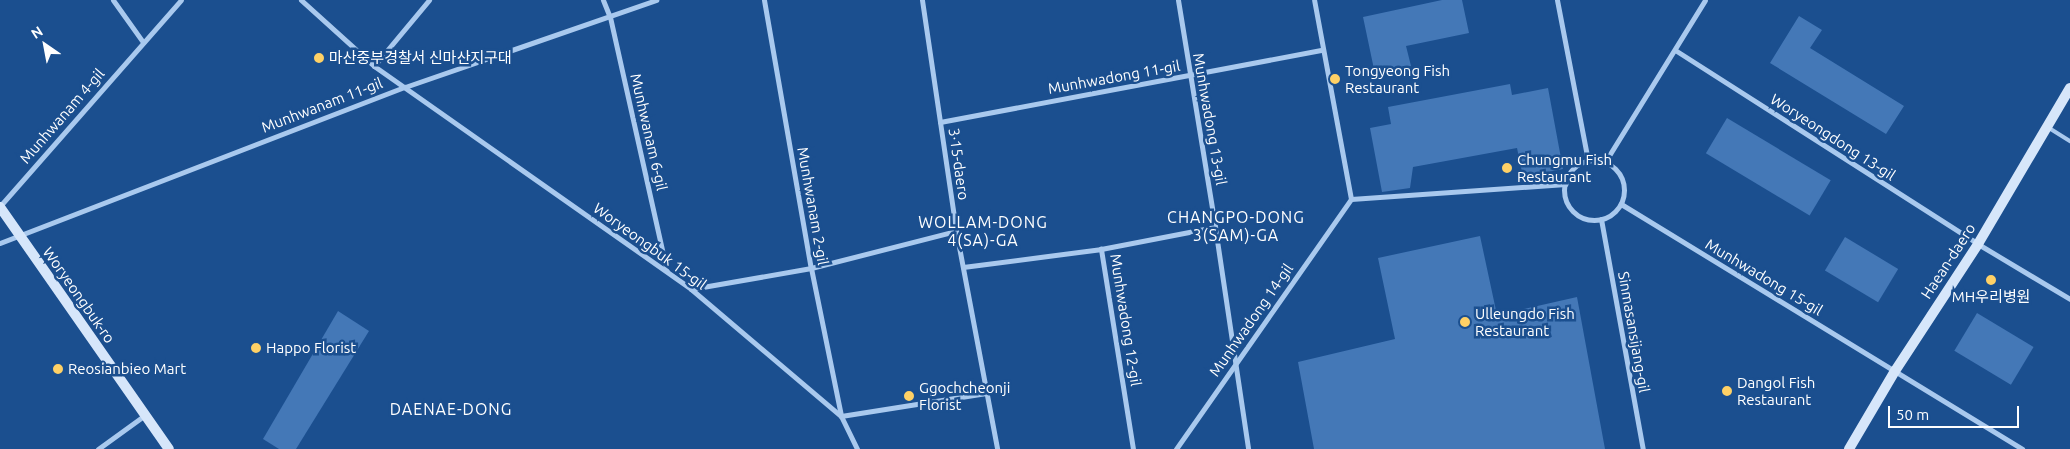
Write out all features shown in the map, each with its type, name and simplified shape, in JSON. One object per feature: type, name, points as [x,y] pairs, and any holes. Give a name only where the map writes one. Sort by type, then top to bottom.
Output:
[{"type":"main road","name":"Haean-daero","points":[[1849,449],[1895,370],[1978,244],[2070,88]]},
{"type":"main road","name":"Woryeongbuk-ro","points":[[0,207],[169,449]]},
{"type":"street","points":[[113,0],[143,42]]},
{"type":"street","name":"Munhwanam 4-gil","points":[[0,207],[181,0]]},
{"type":"street","name":"Woryeongbuk 15-gil","points":[[302,0],[374,66],[690,289],[841,416],[858,449]]},
{"type":"street","points":[[374,66],[429,0]]},
{"type":"street","name":"Munhwanam 6-gil","points":[[603,0],[610,17],[667,271]]},
{"type":"street","name":"Munhwanam 11-gil","points":[[0,243],[405,87],[656,0]]},
{"type":"street","name":"Munhwanam 2-gil","points":[[764,0],[811,268],[841,416]]},
{"type":"street","name":"3·15-daero","points":[[922,0],[962,267],[997,449]]},
{"type":"street","name":"Munhwadong 13-gil","points":[[1178,0],[1216,227],[1248,449]]},
{"type":"street","points":[[1314,0],[1351,199],[1565,184]]},
{"type":"street","points":[[1557,0],[1588,161]]},
{"type":"street","points":[[1605,162],[1676,50],[1705,0]]},
{"type":"street","name":"Munhwadong 11-gil","points":[[940,122],[1322,50]]},
{"type":"street","name":"Woryeongdong 13-gil","points":[[1676,50],[1978,244],[2070,299]]},
{"type":"street","points":[[1588,161],[1605,162],[1618,172],[1622,179],[1624,196],[1621,204],[1616,211],[1601,219],[1584,218],[1570,208],[1566,201],[1565,184],[1573,169],[1588,161]]},
{"type":"street","name":"Munhwadong 14-gil","points":[[1176,449],[1351,199]]},
{"type":"street","name":"Munhwadong 15-gil","points":[[1621,204],[2022,449]]},
{"type":"street","name":"Sinmasansijang-gil","points":[[1601,219],[1642,449]]},
{"type":"street","name":"Munhwadong 12-gil","points":[[1133,449],[1103,248],[1216,227]]},
{"type":"street","points":[[690,289],[811,268],[956,231]]},
{"type":"street","points":[[962,267],[1103,248]]},
{"type":"street","points":[[841,416],[986,393]]},
{"type":"street","points":[[98,449],[102,444],[145,415]]},
{"type":"lane","points":[[2047,127],[2070,141]]},
{"type":"building","points":[[1442,0],[1462,0],[1469,33],[1406,46],[1411,66],[1375,74],[1363,17]]},
{"type":"building","points":[[1799,16],[1822,30],[1810,48],[1904,106],[1886,134],[1770,63]]},
{"type":"building","points":[[1510,84],[1512,95],[1548,88],[1563,169],[1523,177],[1517,148],[1413,167],[1410,188],[1382,192],[1370,128],[1391,124],[1388,107]]},
{"type":"building","points":[[1727,118],[1831,180],[1810,215],[1706,153]]},
{"type":"building","points":[[1480,236],[1497,315],[1577,297],[1605,449],[1314,449],[1298,362],[1395,339],[1378,258]]},
{"type":"building","points":[[1845,237],[1898,269],[1878,302],[1825,270]]},
{"type":"building","points":[[338,311],[369,331],[296,449],[279,449],[263,439]]},
{"type":"building","points":[[1977,313],[2034,347],[2011,385],[1954,351]]},
{"type":"place","name":"마산중부경찰서 신마산지구대","points":[[319,58]]},
{"type":"place","name":"Tongyeong Fish Restaurant","points":[[1335,79]]},
{"type":"place","name":"Chungmu Fish Restaurant","points":[[1507,168]]},
{"type":"place","name":"MH우리병원","points":[[1991,280]]},
{"type":"place","name":"Ulleungdo Fish Restaurant","points":[[1465,322]]},
{"type":"place","name":"Happo Florist","points":[[256,348]]},
{"type":"place","name":"Reosianbieo Mart","points":[[58,369]]},
{"type":"place","name":"Dangol Fish Restaurant","points":[[1727,391]]},
{"type":"place","name":"Ggochcheonji Florist","points":[[909,396]]},
{"type":"district","name":"CHANGPO-DONG 3(SAM)-GA","points":[[1236,226]]},
{"type":"district","name":"WOLLAM-DONG 4(SA)-GA","points":[[983,231]]},
{"type":"district","name":"DAENAE-DONG","points":[[451,409]]}]
